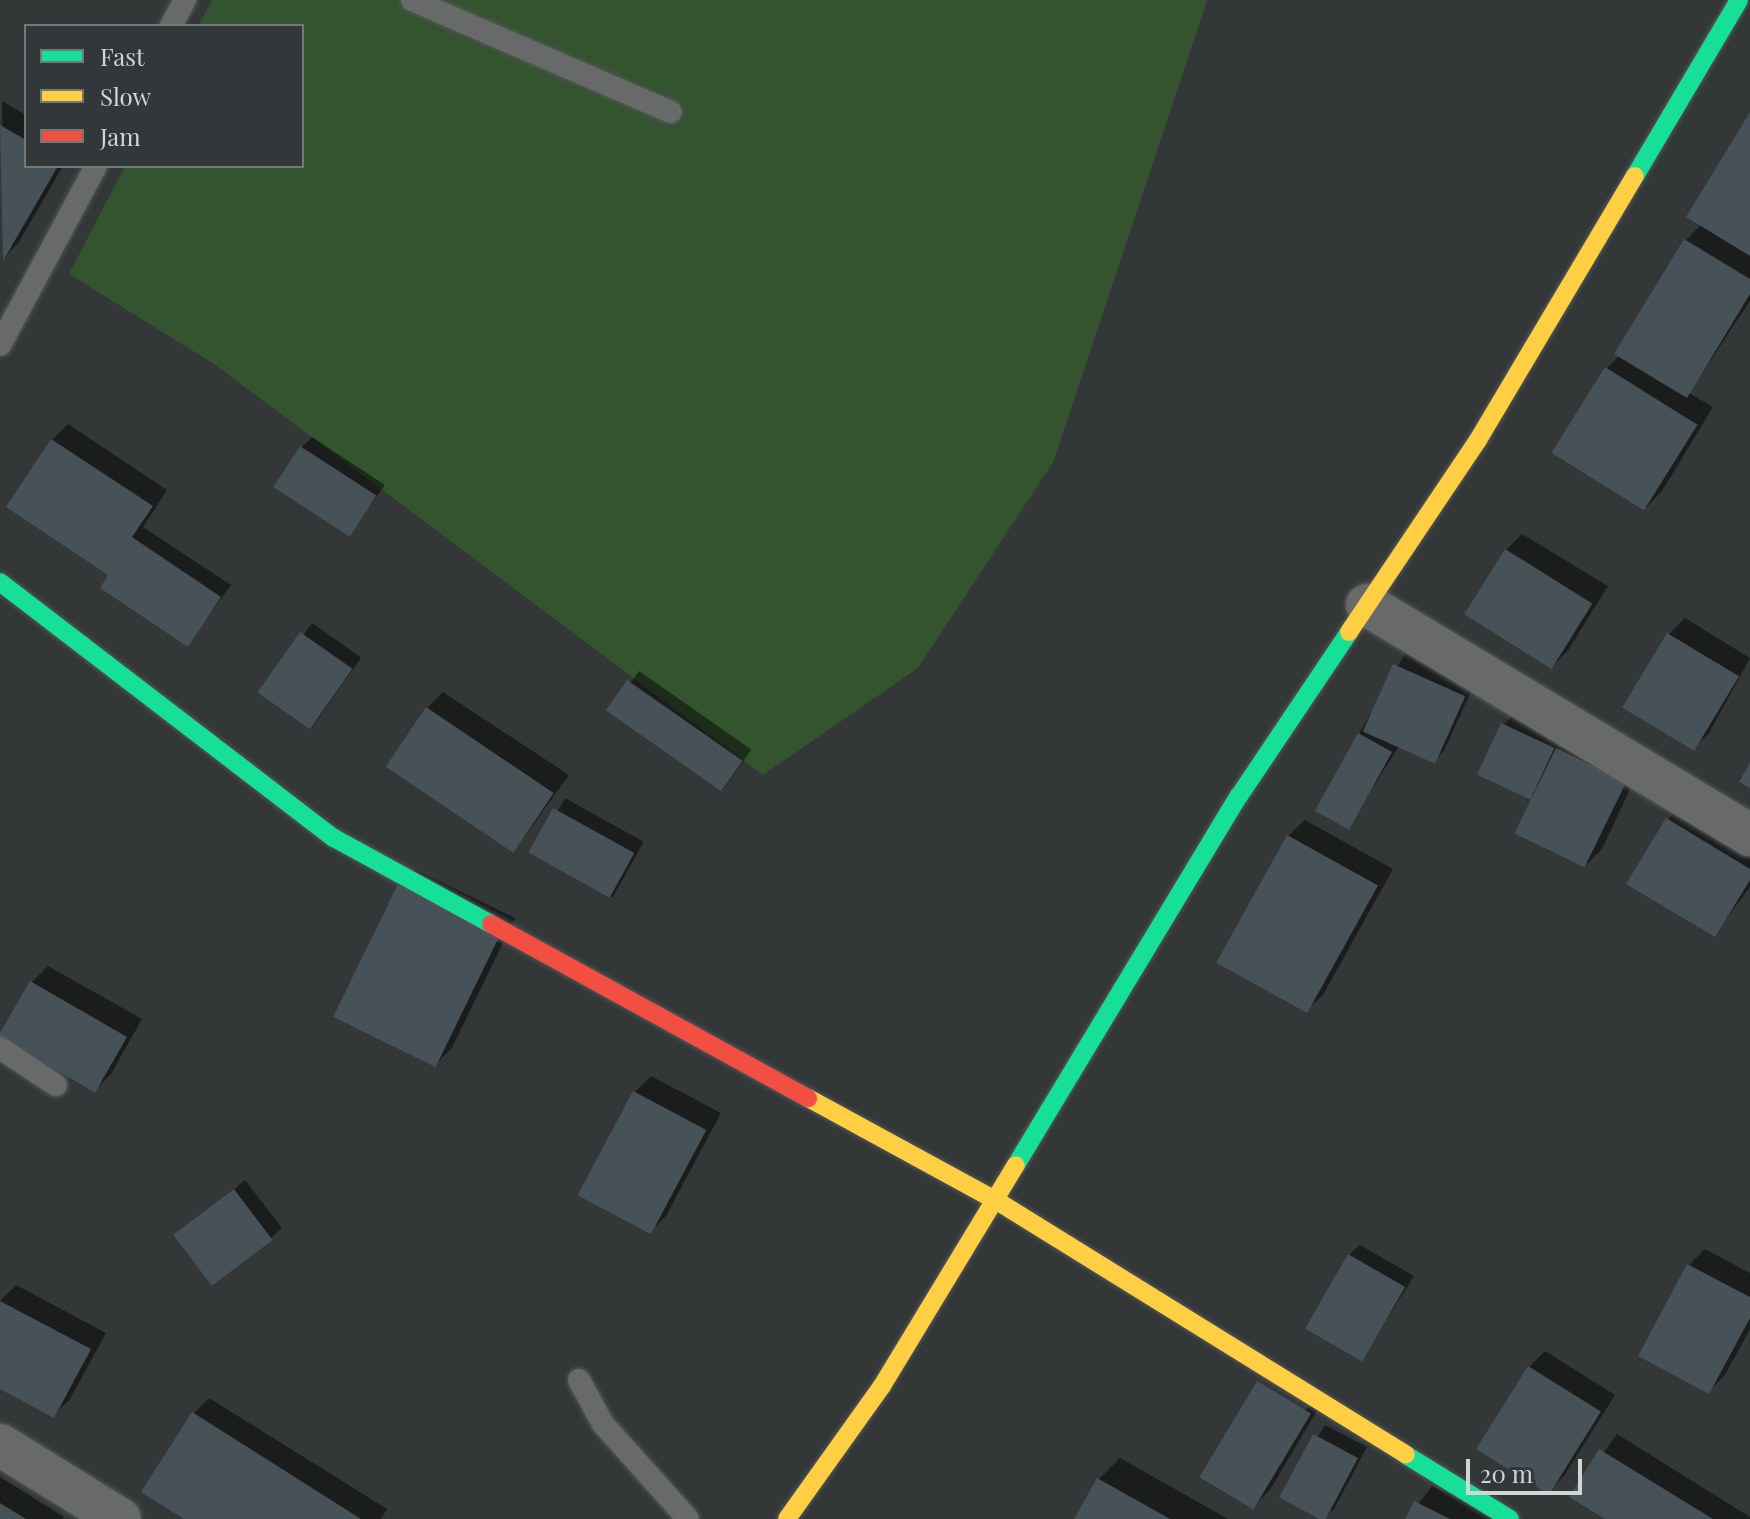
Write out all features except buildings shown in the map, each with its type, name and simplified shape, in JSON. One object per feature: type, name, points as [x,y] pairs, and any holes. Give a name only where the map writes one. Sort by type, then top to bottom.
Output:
[{"type":"street","points":[[787,1519],[882,1386],[997,1201],[1239,796],[1478,440],[1739,0]]},
{"type":"street","points":[[0,582],[334,838],[997,1201],[1510,1519]]},
{"type":"street","points":[[1367,605],[1750,835]]},
{"type":"street","points":[[0,1445],[120,1519]]},
{"type":"lane","points":[[172,24],[185,0]]},
{"type":"lane","points":[[412,0],[671,112]]},
{"type":"lane","points":[[0,345],[95,168]]},
{"type":"lane","points":[[0,1048],[56,1085]]},
{"type":"lane","points":[[579,1380],[603,1424],[688,1519]]},
{"type":"green space","points":[[212,0],[1207,0],[1053,462],[918,668],[763,775],[214,364],[69,274],[124,168],[304,168],[304,24],[199,24]]},
{"type":"traffic: fast","points":[[1635,176],[1739,0]]},
{"type":"traffic: fast","points":[[0,582],[334,838],[491,924]]},
{"type":"traffic: fast","points":[[1016,1165],[1239,796],[1349,632]]},
{"type":"traffic: fast","points":[[1406,1455],[1510,1519]]},
{"type":"traffic: slow","points":[[1349,632],[1478,440],[1635,176]]},
{"type":"traffic: slow","points":[[808,1098],[997,1201],[1406,1455]]},
{"type":"traffic: slow","points":[[787,1519],[882,1386],[1016,1165]]},
{"type":"traffic: jam","points":[[491,924],[808,1098]]}]
